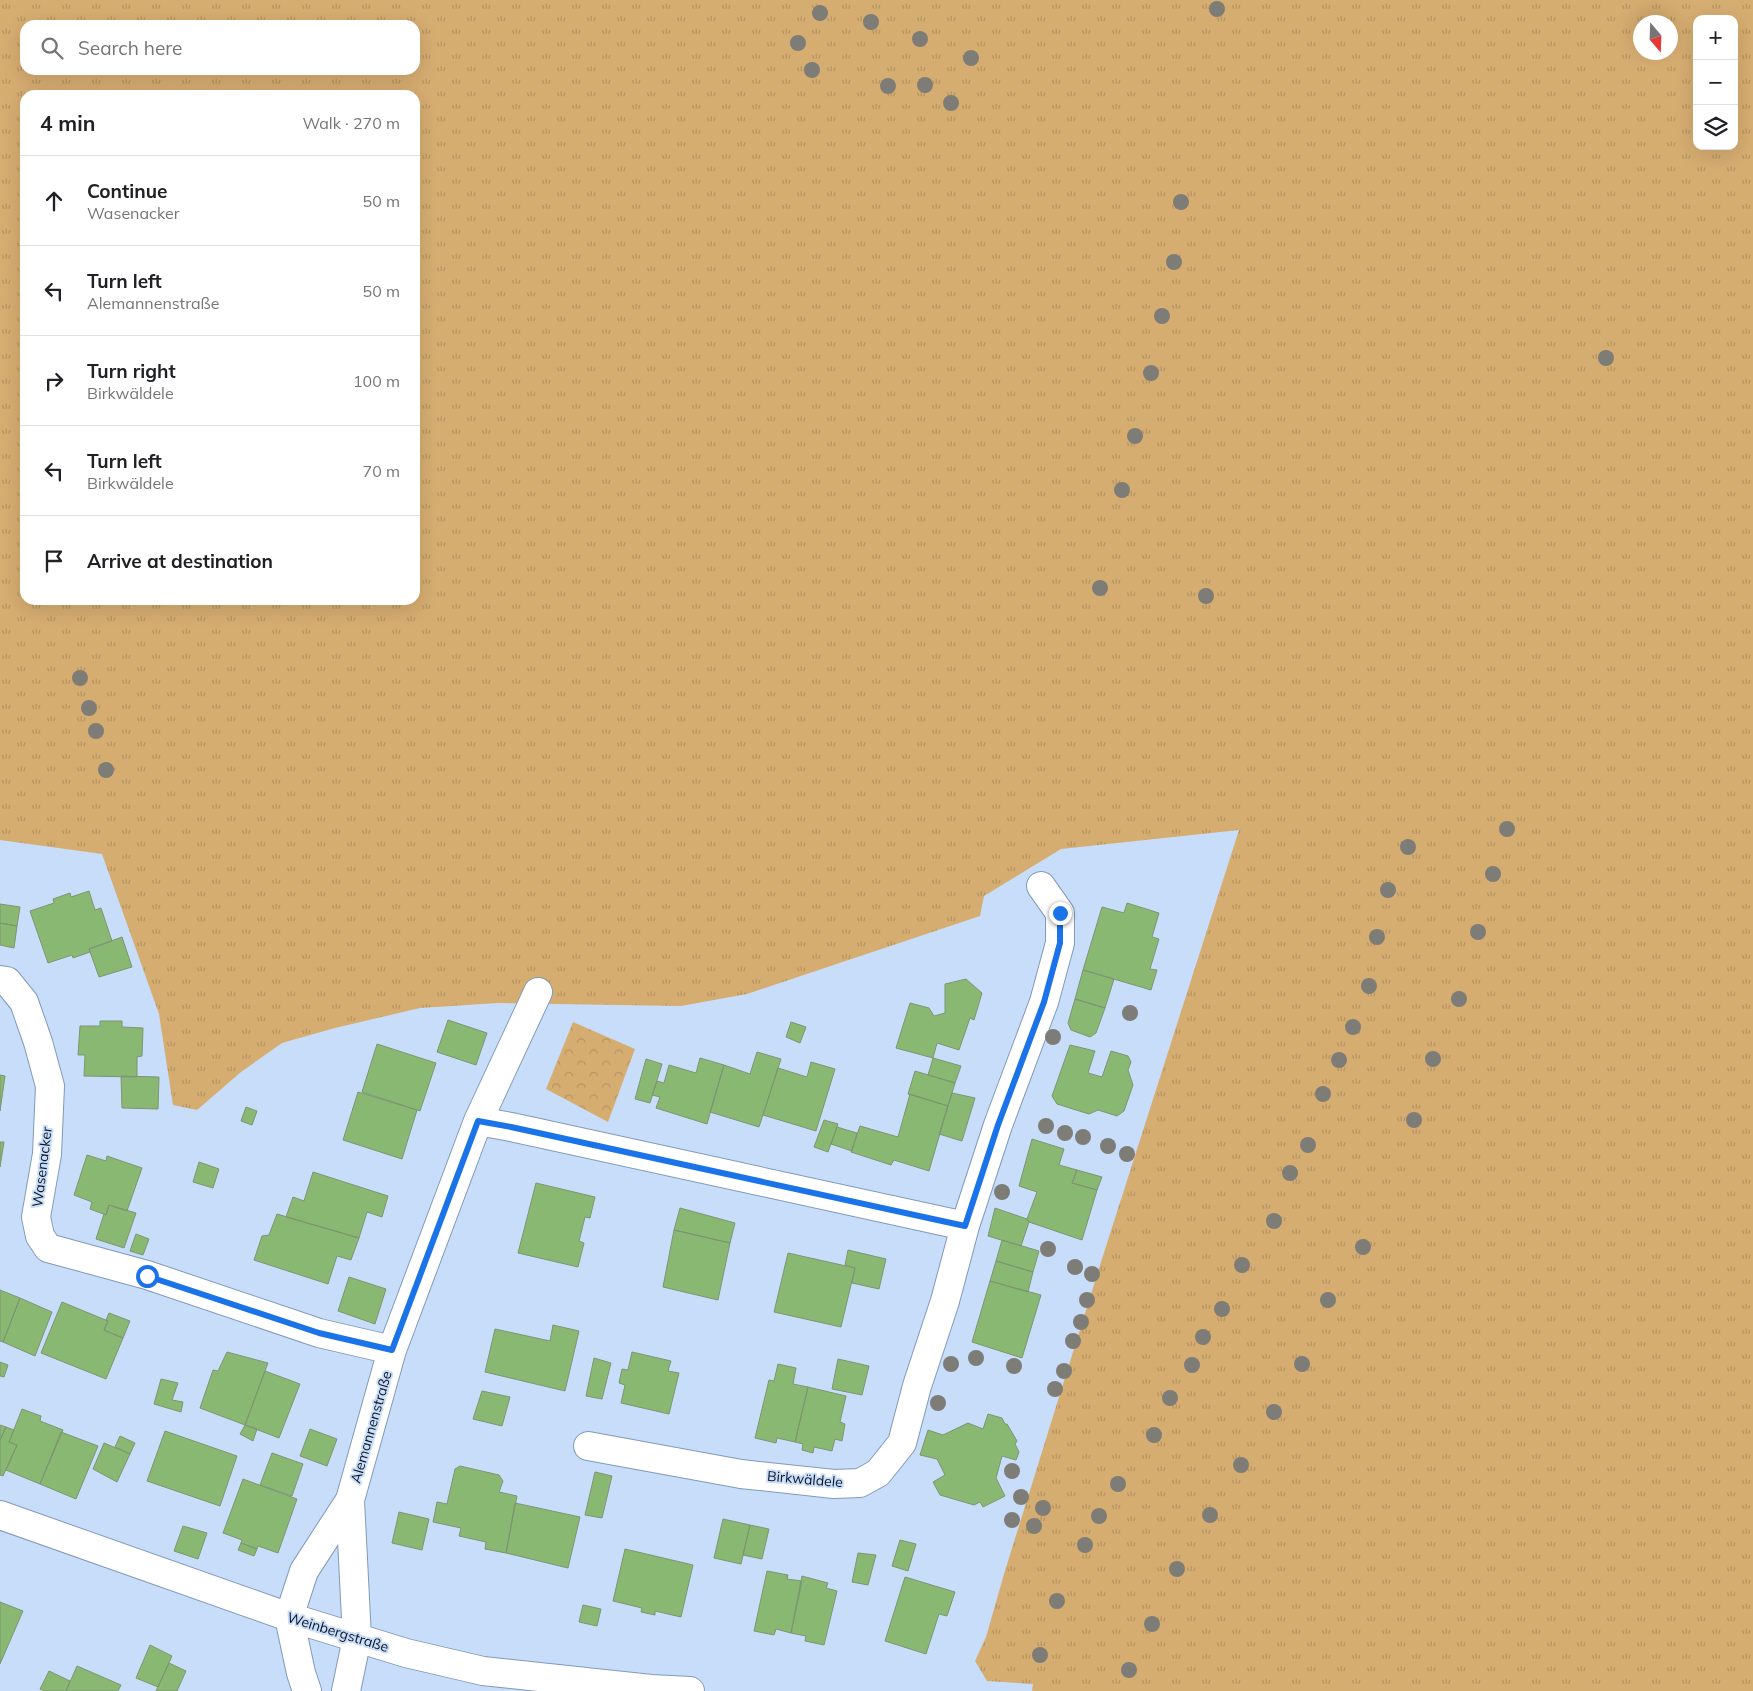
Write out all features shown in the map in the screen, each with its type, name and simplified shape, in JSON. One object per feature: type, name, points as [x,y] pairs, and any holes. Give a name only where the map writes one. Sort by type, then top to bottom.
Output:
[{"type":"street","name":"Birkwäldele","points":[[588,1446],[740,1474],[834,1484],[860,1483],[878,1473],[902,1444],[917,1386],[945,1301],[965,1226],[998,1125],[1044,1002],[1060,943],[1060,913],[1041,886]]},
{"type":"street","name":"Wasenacker","points":[[0,980],[6,981],[24,1002],[38,1042],[50,1086],[47,1154],[36,1218],[40,1236],[48,1248],[147,1276],[319,1333],[392,1350]]},
{"type":"street","name":"Alemannenstraße","points":[[289,1617],[304,1571],[350,1500],[392,1350],[478,1121],[538,992]]},
{"type":"street","points":[[478,1121],[965,1226]]},
{"type":"street","name":"Alemannenstraße","points":[[346,1691],[357,1638],[350,1500]]},
{"type":"street","name":"Weinbergstraße","points":[[0,1515],[289,1617],[406,1653],[483,1671],[642,1688],[690,1691]]},
{"type":"street","points":[[289,1617],[301,1673],[307,1691]]},
{"type":"green space","points":[[0,0],[1753,0],[1753,1691],[1032,1691],[1033,1684],[987,1681],[975,1661],[986,1637],[1101,1262],[1239,830],[1061,849],[984,896],[980,916],[747,994],[681,1006],[498,1003],[420,1008],[335,1028],[282,1043],[241,1072],[197,1110],[173,1105],[159,1014],[102,854],[0,840]]},
{"type":"green space","points":[[573,1022],[635,1049],[608,1122],[546,1089]]},
{"type":"building","points":[[89,891],[95,910],[101,908],[112,941],[89,949],[90,952],[73,958],[72,955],[48,963],[30,911],[54,903],[53,899],[70,893],[71,897]]},
{"type":"building","points":[[1127,903],[1159,913],[1152,937],[1159,939],[1150,969],[1157,970],[1151,990],[1083,970],[1102,907],[1124,913]]},
{"type":"building","points":[[0,904],[20,907],[17,926],[0,923]]},
{"type":"building","points":[[0,923],[17,926],[14,948],[0,945]]},
{"type":"building","points":[[122,937],[132,967],[99,977],[89,949]]},
{"type":"building","points":[[1083,970],[1114,979],[1105,1008],[1075,999]]},
{"type":"building","points":[[966,979],[982,993],[974,1020],[970,1018],[959,1050],[937,1043],[933,1058],[896,1048],[910,1003],[929,1008],[934,1016],[945,1013],[945,984]]},
{"type":"building","points":[[1075,999],[1105,1008],[1096,1033],[1090,1037],[1071,1030],[1068,1023]]},
{"type":"building","points":[[448,1020],[487,1033],[476,1065],[437,1052]]},
{"type":"building","points":[[100,1021],[122,1021],[122,1027],[143,1028],[142,1056],[137,1057],[137,1077],[84,1076],[85,1055],[78,1055],[80,1026],[100,1026]]},
{"type":"building","points":[[791,1022],[806,1027],[800,1043],[786,1037]]},
{"type":"building","points":[[377,1044],[436,1063],[420,1111],[362,1092]]},
{"type":"building","points":[[1070,1045],[1095,1051],[1088,1073],[1102,1077],[1111,1051],[1128,1056],[1131,1062],[1128,1070],[1133,1085],[1124,1111],[1117,1116],[1098,1110],[1089,1114],[1057,1104],[1052,1096]]},
{"type":"building","points":[[757,1052],[781,1059],[759,1127],[710,1112],[724,1065],[750,1074]]},
{"type":"building","points":[[700,1058],[724,1065],[707,1124],[656,1108],[660,1097],[652,1095],[657,1081],[664,1083],[669,1065],[696,1073]]},
{"type":"building","points":[[933,1058],[961,1066],[955,1083],[928,1075]]},
{"type":"building","points":[[646,1059],[662,1064],[650,1103],[635,1099]]},
{"type":"building","points":[[811,1062],[835,1069],[816,1131],[763,1115],[778,1068],[807,1077]]},
{"type":"building","points":[[915,1071],[955,1083],[948,1106],[908,1094]]},
{"type":"building","points":[[0,1075],[5,1076],[0,1111]]},
{"type":"building","points":[[121,1076],[159,1077],[158,1109],[122,1108]]},
{"type":"building","points":[[358,1092],[417,1110],[402,1159],[343,1140]]},
{"type":"building","points":[[952,1093],[975,1098],[962,1141],[939,1134]]},
{"type":"building","points":[[910,1094],[948,1106],[929,1171],[894,1160],[891,1165],[851,1152],[860,1126],[898,1137]]},
{"type":"building","points":[[246,1107],[257,1111],[252,1125],[241,1121]]},
{"type":"building","points":[[824,1120],[838,1124],[828,1152],[814,1147]]},
{"type":"building","points":[[837,1127],[857,1133],[852,1151],[831,1144]]},
{"type":"building","points":[[1032,1139],[1064,1149],[1059,1165],[1077,1170],[1072,1183],[1097,1190],[1082,1240],[1029,1222],[1027,1219],[1037,1192],[1019,1186]]},
{"type":"building","points":[[0,1142],[4,1142],[0,1167]]},
{"type":"building","points":[[87,1155],[106,1161],[107,1156],[142,1168],[127,1211],[109,1205],[106,1215],[90,1209],[92,1202],[74,1195]]},
{"type":"building","points":[[199,1162],[219,1169],[213,1188],[193,1182]]},
{"type":"building","points":[[1077,1170],[1102,1177],[1097,1190],[1072,1183]]},
{"type":"building","points":[[313,1172],[388,1196],[382,1217],[367,1212],[359,1238],[286,1217],[293,1197],[304,1201]]},
{"type":"building","points":[[536,1183],[595,1197],[590,1218],[585,1217],[579,1241],[584,1243],[578,1267],[518,1253]]},
{"type":"building","points":[[109,1205],[136,1213],[124,1248],[96,1239]]},
{"type":"building","points":[[680,1208],[735,1223],[730,1243],[674,1230]]},
{"type":"building","points":[[995,1208],[1027,1219],[1029,1222],[1021,1246],[988,1236]]},
{"type":"building","points":[[277,1214],[359,1238],[351,1260],[337,1256],[328,1284],[254,1260],[262,1236],[269,1235]]},
{"type":"building","points":[[674,1230],[730,1243],[718,1300],[663,1287]]},
{"type":"building","points":[[136,1234],[149,1239],[143,1255],[130,1251]]},
{"type":"building","points":[[1002,1240],[1039,1251],[1033,1272],[996,1261]]},
{"type":"building","points":[[848,1250],[886,1259],[879,1289],[852,1283],[855,1268],[845,1265]]},
{"type":"building","points":[[788,1253],[855,1268],[841,1327],[774,1312]]},
{"type":"building","points":[[996,1261],[1033,1272],[1028,1292],[990,1281]]},
{"type":"building","points":[[349,1277],[386,1289],[375,1324],[338,1311]]},
{"type":"building","points":[[990,1281],[1041,1295],[1022,1358],[972,1342]]},
{"type":"building","points":[[0,1290],[20,1298],[3,1342],[0,1341]]},
{"type":"building","points":[[20,1298],[52,1312],[35,1356],[3,1342]]},
{"type":"building","points":[[62,1302],[108,1321],[104,1330],[123,1338],[106,1379],[41,1353]]},
{"type":"building","points":[[109,1313],[130,1321],[123,1338],[104,1330]]},
{"type":"building","points":[[553,1325],[579,1331],[565,1391],[485,1372],[495,1329],[550,1341]]},
{"type":"building","points":[[227,1352],[268,1363],[245,1425],[200,1408],[213,1370],[218,1371]]},
{"type":"building","points":[[632,1352],[671,1361],[668,1371],[679,1373],[669,1414],[621,1403],[625,1385],[619,1383],[622,1369],[628,1370]]},
{"type":"building","points":[[594,1358],[611,1363],[602,1399],[586,1396]]},
{"type":"building","points":[[838,1359],[869,1366],[862,1395],[832,1389]]},
{"type":"building","points":[[0,1362],[8,1365],[4,1377],[0,1376]]},
{"type":"building","points":[[778,1364],[796,1368],[793,1384],[808,1387],[795,1442],[777,1438],[776,1443],[755,1438],[769,1380],[774,1381]]},
{"type":"building","points":[[265,1371],[300,1384],[279,1438],[245,1425]]},
{"type":"building","points":[[161,1379],[178,1383],[172,1400],[183,1402],[181,1412],[154,1404]]},
{"type":"building","points":[[808,1387],[846,1396],[840,1422],[845,1424],[842,1441],[835,1439],[832,1451],[814,1447],[813,1453],[802,1450],[803,1444],[795,1442]]},
{"type":"building","points":[[482,1391],[510,1397],[502,1426],[473,1419]]},
{"type":"building","points":[[22,1409],[41,1416],[40,1421],[63,1430],[40,1484],[6,1470],[17,1445],[9,1442]]},
{"type":"building","points":[[988,1414],[1002,1418],[1017,1441],[1015,1444],[1019,1452],[1016,1460],[1002,1456],[996,1478],[1005,1496],[983,1507],[980,1502],[974,1505],[940,1495],[933,1482],[945,1475],[937,1459],[920,1455],[928,1430],[943,1435],[968,1423],[983,1429]]},
{"type":"building","points":[[0,1425],[6,1427],[0,1440]]},
{"type":"building","points":[[245,1425],[257,1429],[253,1441],[240,1434]]},
{"type":"building","points":[[6,1427],[14,1430],[9,1442],[17,1445],[3,1476],[0,1475],[0,1440]]},
{"type":"building","points":[[310,1429],[337,1439],[327,1466],[300,1456]]},
{"type":"building","points":[[165,1431],[237,1456],[220,1506],[147,1481]]},
{"type":"building","points":[[61,1432],[98,1446],[76,1499],[40,1484]]},
{"type":"building","points":[[120,1436],[135,1443],[130,1454],[115,1447]]},
{"type":"building","points":[[104,1443],[130,1454],[117,1482],[93,1469]]},
{"type":"building","points":[[272,1453],[303,1464],[292,1496],[260,1485]]},
{"type":"building","points":[[460,1466],[499,1475],[503,1481],[499,1492],[517,1496],[506,1553],[485,1549],[486,1542],[459,1536],[461,1528],[433,1522],[437,1502],[447,1504],[455,1469]]},
{"type":"building","points":[[595,1472],[612,1476],[602,1518],[585,1515]]},
{"type":"building","points":[[243,1479],[297,1499],[278,1553],[258,1546],[257,1549],[241,1543],[242,1540],[223,1533]]},
{"type":"building","points":[[515,1503],[580,1517],[568,1568],[506,1553]]},
{"type":"building","points":[[399,1512],[429,1519],[422,1550],[392,1543]]},
{"type":"building","points":[[723,1519],[750,1525],[741,1564],[714,1558]]},
{"type":"building","points":[[750,1525],[769,1529],[762,1559],[743,1555]]},
{"type":"building","points":[[183,1526],[207,1533],[198,1559],[174,1551]]},
{"type":"building","points":[[900,1540],[916,1544],[908,1571],[892,1566]]},
{"type":"building","points":[[241,1543],[257,1549],[254,1556],[238,1550]]},
{"type":"building","points":[[625,1549],[693,1565],[681,1617],[655,1611],[655,1615],[641,1612],[642,1608],[613,1601]]},
{"type":"building","points":[[858,1553],[876,1555],[868,1585],[852,1582]]},
{"type":"building","points":[[767,1571],[788,1575],[787,1579],[802,1581],[791,1633],[776,1629],[774,1635],[754,1631]]},
{"type":"building","points":[[802,1576],[828,1583],[826,1588],[837,1591],[824,1645],[805,1641],[806,1636],[791,1633]]},
{"type":"building","points":[[905,1577],[955,1592],[947,1616],[939,1614],[926,1654],[885,1641]]},
{"type":"building","points":[[0,1602],[23,1611],[0,1664]]},
{"type":"building","points":[[583,1605],[601,1609],[597,1626],[579,1622]]},
{"type":"building","points":[[150,1645],[172,1656],[158,1687],[136,1678]]},
{"type":"building","points":[[169,1663],[186,1671],[177,1691],[156,1691]]},
{"type":"building","points":[[77,1666],[121,1685],[118,1691],[66,1691]]},
{"type":"building","points":[[49,1671],[70,1681],[66,1691],[45,1691],[40,1689]]},
{"type":"route","points":[[147,1276],[319,1333],[392,1350],[478,1121],[965,1226],[998,1125],[1044,1002],[1060,943],[1060,913]]}]
